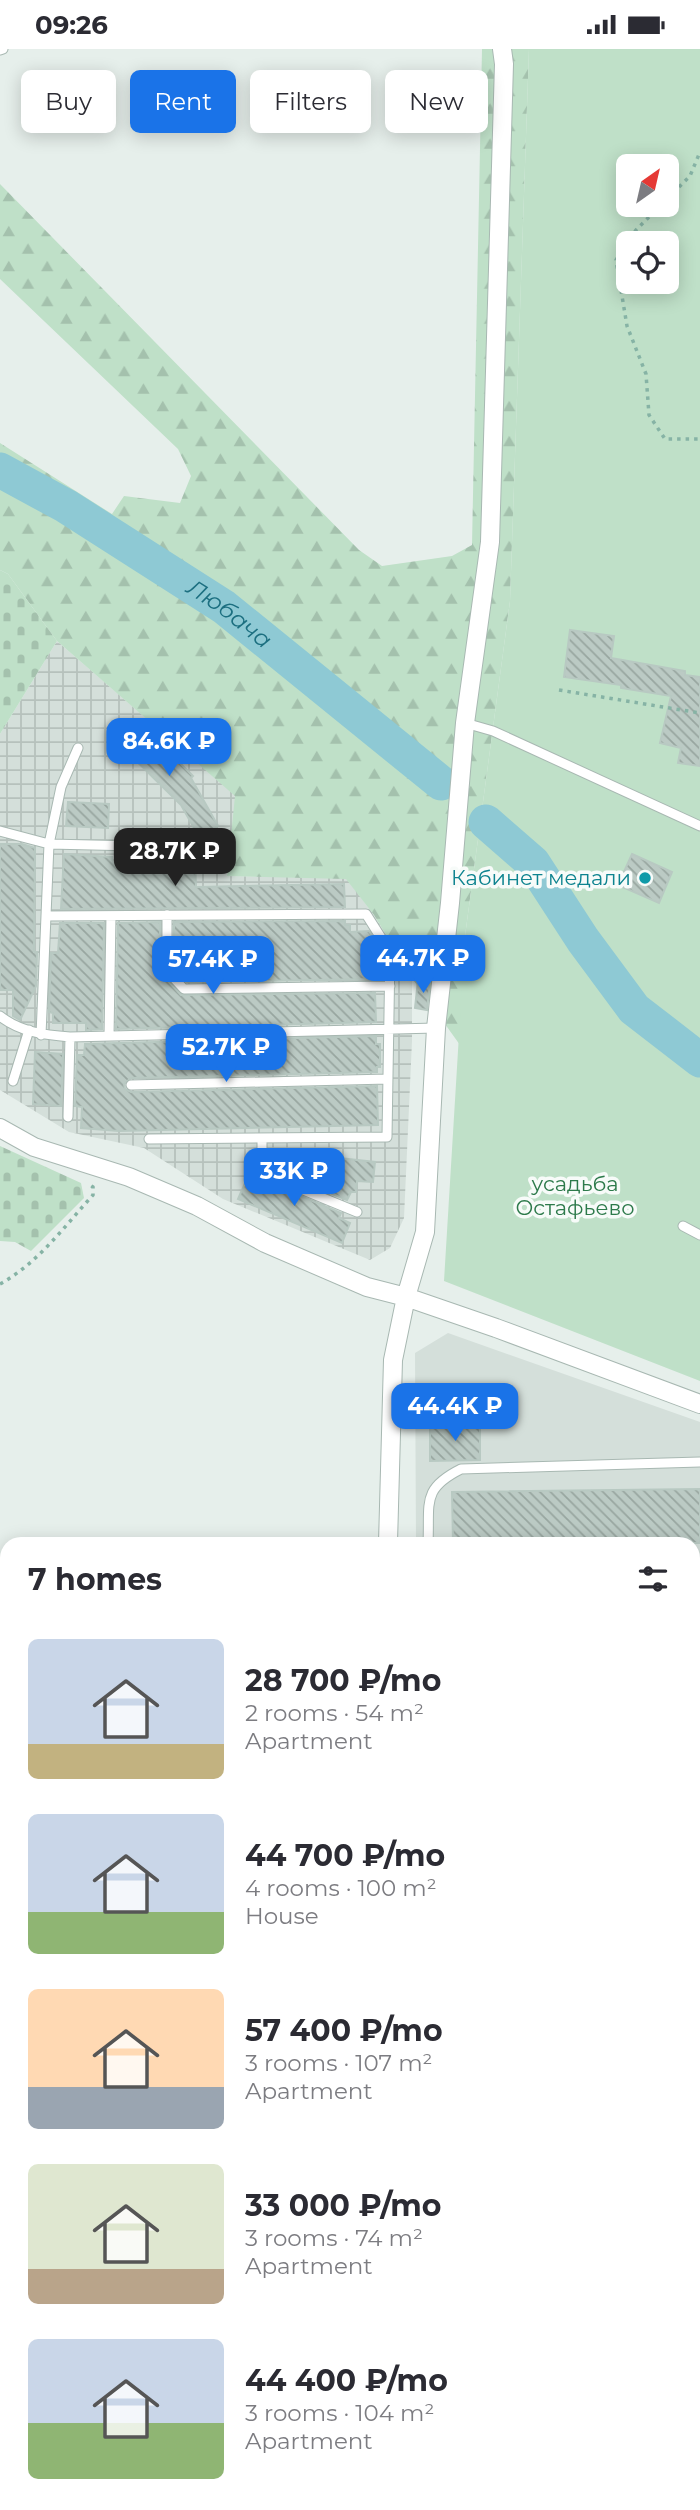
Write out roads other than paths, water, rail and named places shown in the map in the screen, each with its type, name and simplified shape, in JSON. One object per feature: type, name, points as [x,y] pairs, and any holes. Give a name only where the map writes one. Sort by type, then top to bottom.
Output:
[{"type":"street","points":[[388,1537],[393,1360],[406,1297],[425,1232],[436,1028],[450,903],[465,723],[490,542],[504,64],[502,49]]},
{"type":"street","points":[[0,1128],[34,1147],[128,1177],[197,1206],[265,1243],[367,1287],[406,1297],[496,1328],[700,1404]]},
{"type":"lane","points":[[465,723],[493,731],[700,826]]},
{"type":"lane","points":[[41,1035],[49,844],[61,787],[78,748]]},
{"type":"lane","points":[[0,831],[49,844],[179,847]]},
{"type":"lane","points":[[46,916],[366,914],[390,952],[387,1137],[149,1139]]},
{"type":"lane","points":[[167,915],[167,971],[184,989],[390,986]]},
{"type":"lane","points":[[109,1036],[111,916]]},
{"type":"lane","points":[[0,1016],[10,1024],[41,1035],[70,1037],[436,1028]]},
{"type":"lane","points":[[13,1080],[29,1030]]},
{"type":"lane","points":[[68,1117],[70,1037]]},
{"type":"lane","points":[[131,1085],[388,1079]]},
{"type":"lane","points":[[262,1138],[262,1173],[357,1212]]},
{"type":"lane","points":[[683,1226],[700,1235]]},
{"type":"lane","points":[[428,1537],[431,1493],[442,1479],[461,1469],[700,1462]]},
{"type":"waterway","name":"Любача","points":[[0,470],[66,506],[224,607],[441,783]]},
{"type":"waterway","name":"Любача","points":[[486,822],[533,863],[583,940],[634,1009],[700,1060]]},
{"type":"place","name":"Кабинет медали","points":[[645,878]]},
{"type":"park label","name":"усадьба Остафьево","points":[[575,1196]]}]
